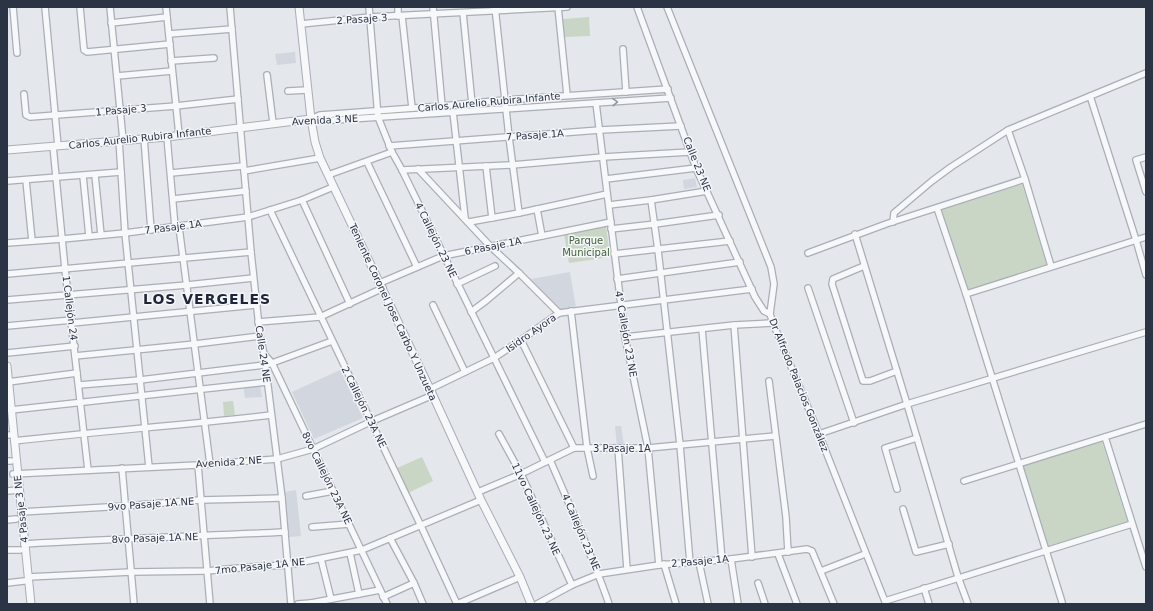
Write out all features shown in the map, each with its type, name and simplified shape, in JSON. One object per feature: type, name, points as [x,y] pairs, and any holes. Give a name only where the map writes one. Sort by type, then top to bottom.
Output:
[{"type":"street","points":[[13,7],[17,54]]},
{"type":"street","name":"1 Callejón 24","points":[[45,7],[55,115],[56,178],[88,470]]},
{"type":"street","points":[[80,7],[85,51],[114,50],[170,44]]},
{"type":"street","points":[[110,7],[120,110],[121,172],[125,233],[149,467]]},
{"type":"street","points":[[166,7],[179,135]]},
{"type":"street","name":"Calle 24 NE","points":[[230,7],[258,322],[264,354],[282,498],[291,604]]},
{"type":"street","name":"Teniente Coronel Jose Carbo Y Unzueta","points":[[299,7],[311,119],[315,142],[320,158],[432,392],[481,500],[532,604]]},
{"type":"street","name":"4 Callejón 23 NE","points":[[369,7],[377,114],[389,146],[494,358],[576,518],[599,574],[609,604]]},
{"type":"street","points":[[398,7],[412,108]]},
{"type":"street","points":[[433,7],[442,106]]},
{"type":"street","points":[[558,7],[567,95]]},
{"type":"street","name":"2 Pasaje 3","points":[[301,24],[370,18],[463,13],[495,9],[567,7]]},
{"type":"street","name":"Calle 23 NE","points":[[637,7],[672,98],[696,168],[719,215],[755,297],[764,311],[770,314]]},
{"type":"street","name":"Dr Alfredo Palacios González","points":[[667,7],[771,267],[774,284],[770,314],[773,323],[819,434],[885,603]]},
{"type":"street","points":[[495,9],[512,165],[519,213]]},
{"type":"street","points":[[463,13],[472,104]]},
{"type":"street","points":[[111,23],[167,17]]},
{"type":"street","points":[[168,34],[232,29]]},
{"type":"street","points":[[623,49],[626,92]]},
{"type":"street","points":[[171,61],[214,58]]},
{"type":"street","points":[[116,76],[172,70]]},
{"type":"street","points":[[892,222],[894,214],[932,181],[1008,130],[1146,73]]},
{"type":"street","points":[[267,75],[273,123]]},
{"type":"street","name":"Carlos Aurelio Rubira Infante","points":[[377,114],[412,108],[505,100],[668,89]]},
{"type":"street","points":[[288,91],[308,90]]},
{"type":"street","name":"1 Pasaje 3","points":[[24,94],[26,115],[30,117],[176,106],[238,99]]},
{"type":"street","points":[[1090,96],[1146,275]]},
{"type":"street","name":"Carlos Aurelio Rubira Infante","points":[[377,114],[453,112],[672,98]]},
{"type":"street","name":"4° Callejón 23 NE","points":[[596,103],[625,337],[648,448],[662,564],[676,604]]},
{"type":"street","points":[[453,112],[467,221]]},
{"type":"street","name":"Avenida 3 NE","points":[[273,123],[311,119],[320,121],[377,114]]},
{"type":"street","name":"Carlos Aurelio Rubira Infante","points":[[7,150],[179,135],[273,123]]},
{"type":"street","name":"7 Pasaje 1A","points":[[389,146],[600,130],[681,126]]},
{"type":"street","points":[[1008,130],[1025,179],[1051,266]]},
{"type":"street","points":[[167,136],[173,199],[187,285],[210,464]]},
{"type":"street","points":[[144,138],[151,230]]},
{"type":"street","points":[[328,175],[392,152]]},
{"type":"street","points":[[402,170],[512,165],[603,157],[690,152]]},
{"type":"street","points":[[1146,157],[1136,160],[1146,189]]},
{"type":"street","points":[[170,173],[244,168],[320,158]]},
{"type":"street","points":[[367,162],[416,267]]},
{"type":"street","points":[[486,166],[492,218]]},
{"type":"street","points":[[606,179],[696,168]]},
{"type":"street","points":[[418,169],[490,246],[519,272],[558,314]]},
{"type":"street","points":[[7,181],[121,172]]},
{"type":"street","points":[[95,175],[101,235]]},
{"type":"street","points":[[82,176],[89,236]]},
{"type":"street","points":[[808,253],[855,234],[1025,179]]},
{"type":"street","points":[[26,180],[32,241]]},
{"type":"street","name":"7 Pasaje 1A","points":[[7,243],[125,233],[248,218],[302,200],[333,187]]},
{"type":"street","points":[[173,199],[246,191]]},
{"type":"street","points":[[609,206],[707,191]]},
{"type":"street","points":[[467,221],[519,213],[607,194]]},
{"type":"street","points":[[302,200],[350,304]]},
{"type":"street","points":[[651,200],[668,333],[680,445],[690,563]]},
{"type":"street","points":[[937,208],[966,294],[1062,602]]},
{"type":"street","points":[[537,209],[542,236]]},
{"type":"street","name":"2 Callejón 23A NE","points":[[270,210],[457,604]]},
{"type":"street","points":[[612,229],[719,215]]},
{"type":"street","name":"6 Pasaje 1A","points":[[258,322],[320,317],[350,304],[381,285],[416,267],[444,256],[611,222]]},
{"type":"street","points":[[855,234],[958,578],[968,604]]},
{"type":"street","points":[[966,294],[1146,237]]},
{"type":"street","points":[[614,254],[730,241]]},
{"type":"street","points":[[7,274],[251,252]]},
{"type":"street","points":[[617,279],[740,262]]},
{"type":"street","points":[[457,284],[495,266]]},
{"type":"street","points":[[864,266],[833,278],[832,284],[834,291],[863,381],[870,381],[897,371]]},
{"type":"street","points":[[471,312],[519,272]]},
{"type":"street","points":[[7,300],[254,278]]},
{"type":"street","points":[[808,288],[854,423]]},
{"type":"street","name":"Isidro Ayora","points":[[432,392],[465,372],[494,358],[558,314],[570,311],[664,301],[752,289]]},
{"type":"street","points":[[7,326],[134,318],[257,305]]},
{"type":"street","points":[[433,305],[465,372]]},
{"type":"street","points":[[570,311],[587,448],[593,476]]},
{"type":"street","points":[[625,337],[734,325],[773,323]]},
{"type":"street","points":[[734,325],[752,557]]},
{"type":"street","points":[[702,329],[722,560]]},
{"type":"street","points":[[819,434],[907,404],[1146,332]]},
{"type":"street","points":[[76,356],[260,336]]},
{"type":"street","points":[[521,340],[574,448]]},
{"type":"street","points":[[79,385],[140,380],[265,365],[332,341]]},
{"type":"street","points":[[7,353],[75,346]]},
{"type":"street","name":"8vo Callejón 23A NE","points":[[264,354],[272,363],[387,604]]},
{"type":"street","name":"4 Pasaje 3 NE","points":[[7,366],[10,437],[9,461],[15,473]]},
{"type":"street","points":[[8,382],[77,373]]},
{"type":"street","points":[[769,381],[786,517],[788,552]]},
{"type":"street","points":[[9,412],[81,402],[267,382]]},
{"type":"street","name":"Avenida 2 NE","points":[[15,473],[198,465],[277,459],[313,449],[432,392]]},
{"type":"street","points":[[10,437],[84,433],[205,423],[271,415]]},
{"type":"street","points":[[964,481],[1146,424]]},
{"type":"street","name":"11vo Callejón 23 NE","points":[[499,434],[521,474],[572,585]]},
{"type":"street","name":"3 Pasaje 1A","points":[[478,492],[521,474],[574,448],[648,448],[775,436]]},
{"type":"street","name":"4 Pasaje 3 NE","points":[[10,437],[15,473],[13,490],[16,519],[31,604]]},
{"type":"street","points":[[1105,437],[1146,567]]},
{"type":"street","points":[[896,489],[885,448],[917,438]]},
{"type":"street","points":[[618,448],[627,569]]},
{"type":"street","points":[[198,465],[210,604]]},
{"type":"street","points":[[122,468],[134,604]]},
{"type":"street","name":"4 Pasaje 3 NE","points":[[13,490],[21,512],[22,547]]},
{"type":"street","points":[[306,496],[333,491]]},
{"type":"street","name":"9vo Pasaje 1A NE","points":[[21,512],[200,500],[282,498]]},
{"type":"street","name":"7mo Pasaje 1A NE","points":[[7,583],[26,579],[131,572],[206,571],[251,566],[288,565],[362,550],[481,500]]},
{"type":"street","points":[[903,509],[916,552],[949,544]]},
{"type":"street","points":[[7,520],[16,519]]},
{"type":"street","points":[[312,527],[349,524]]},
{"type":"street","points":[[885,603],[924,588],[1132,524]]},
{"type":"street","name":"8vo Pasaje 1A NE","points":[[7,550],[22,547],[128,538],[285,532]]},
{"type":"street","points":[[390,538],[414,583],[423,604]]},
{"type":"street","name":"2 Pasaje 1A","points":[[537,604],[572,585],[599,574],[662,564],[752,557],[807,549],[811,550],[834,604]]},
{"type":"street","points":[[350,553],[360,594]]},
{"type":"street","points":[[778,554],[797,604]]},
{"type":"street","points":[[821,571],[866,554]]},
{"type":"street","points":[[321,559],[331,599]]},
{"type":"street","points":[[731,559],[738,604]]},
{"type":"street","points":[[699,562],[708,604]]},
{"type":"street","points":[[457,604],[520,577]]},
{"type":"street","name":"4 Pasaje 3 NE","points":[[26,579],[26,604]]},
{"type":"street","points":[[384,597],[414,583]]},
{"type":"street","points":[[758,583],[765,604]]},
{"type":"street","points":[[924,588],[929,604]]},
{"type":"street","points":[[298,604],[311,603],[380,590]]},
{"type":"street","points":[[343,597],[345,604]]},
{"type":"shaded area","points":[[295,52],[296,63],[277,65],[275,54]]},
{"type":"shaded area","points":[[695,178],[697,187],[684,189],[683,180]]},
{"type":"shaded area","points":[[570,272],[576,308],[561,311],[531,279]]},
{"type":"shaded area","points":[[340,370],[363,418],[314,439],[292,392]]},
{"type":"shaded area","points":[[260,384],[262,397],[245,398],[243,385]]},
{"type":"shaded area","points":[[615,426],[621,426],[624,445],[617,446]]},
{"type":"shaded area","points":[[296,490],[301,536],[289,537],[285,492]]},
{"type":"green space","points":[[589,17],[590,36],[564,37],[563,19]]},
{"type":"green space","points":[[1022,184],[1047,266],[966,291],[940,210]]},
{"type":"green space","name":"Parque Municipal","points":[[606,226],[610,257],[569,263],[564,234]]},
{"type":"green space","points":[[233,401],[235,415],[224,416],[223,402]]},
{"type":"green space","points":[[1102,442],[1128,523],[1045,547],[1021,467]]},
{"type":"green space","points":[[422,457],[433,481],[408,493],[397,468]]},
{"type":"district","name":"LOS VERGELES","points":[[207,299]]}]
